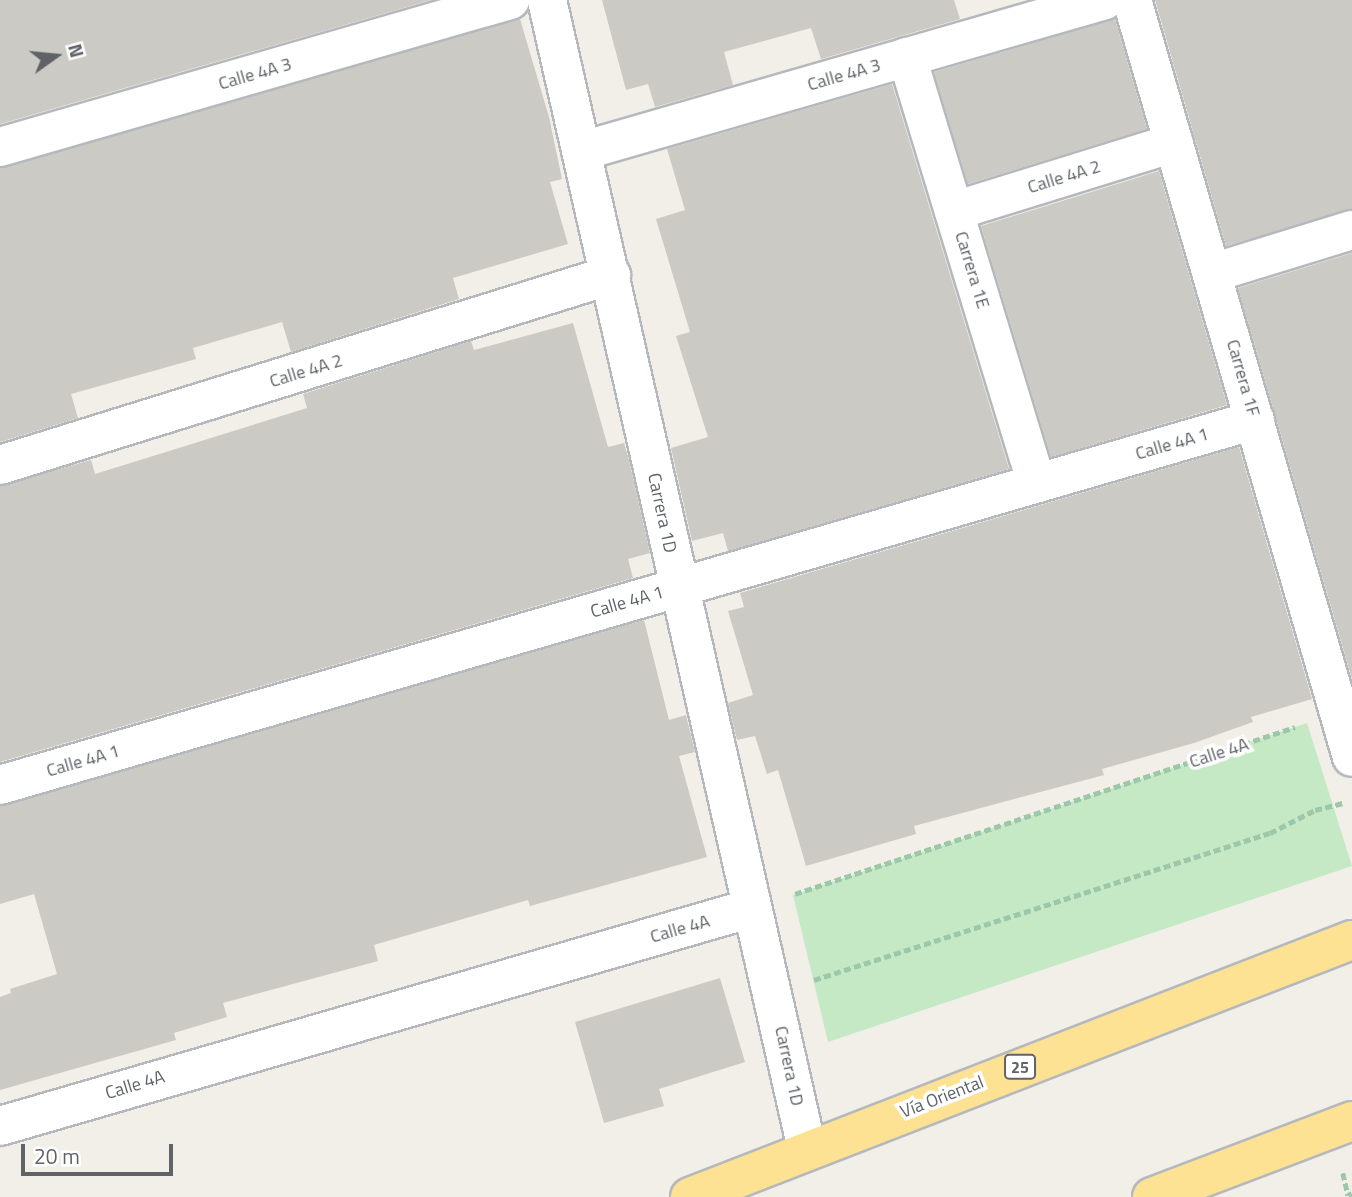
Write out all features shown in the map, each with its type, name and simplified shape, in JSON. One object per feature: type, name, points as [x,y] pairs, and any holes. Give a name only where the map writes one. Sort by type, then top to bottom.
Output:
[{"type":"highway","name":"Vía Oriental","points":[[690,1197],[807,1149],[1352,940]]},
{"type":"highway","points":[[1152,1197],[1352,1121]]},
{"type":"street","name":"Calle 4A 3","points":[[0,147],[510,0]]},
{"type":"street","name":"Carrera 1D","points":[[547,0],[611,275],[678,587],[774,993],[807,1149]]},
{"type":"street","name":"Calle 4A 3","points":[[582,151],[1105,0]]},
{"type":"street","name":"Carrera 1F","points":[[1132,0],[1352,757]]},
{"type":"street","name":"Carrera 1E","points":[[907,57],[1036,482]]},
{"type":"street","name":"Calle 4A 2","points":[[954,211],[1174,143]]},
{"type":"street","points":[[1212,273],[1352,230]]},
{"type":"street","name":"Calle 4A 2","points":[[0,465],[611,275]]},
{"type":"street","name":"Calle 4A 1","points":[[0,785],[1255,420]]},
{"type":"street","name":"Calle 4A","points":[[0,1126],[752,908]]},
{"type":"path","name":"Calle 4A","points":[[752,908],[1338,712]]},
{"type":"path","points":[[774,993],[1270,834],[1315,810],[1352,801]]},
{"type":"path","points":[[1352,1165],[1343,1168],[1348,1195],[1352,1193]]},
{"type":"green space","points":[[1307,723],[1352,866],[828,1042],[793,895]]},
{"type":"building","points":[[0,0],[431,0],[0,124]]},
{"type":"building","points":[[602,0],[954,0],[960,19],[821,59],[811,28],[724,52],[733,85],[655,107],[648,84],[626,90]]},
{"type":"building","points":[[1155,0],[1352,0],[1352,209],[1226,246]]},
{"type":"building","points":[[520,19],[549,117],[562,179],[550,182],[568,244],[453,278],[459,299],[291,352],[282,322],[193,348],[196,359],[71,394],[78,418],[0,442],[0,168]]},
{"type":"building","points":[[1115,19],[1147,129],[968,184],[934,72]]},
{"type":"building","points":[[892,84],[1009,469],[728,551],[723,533],[692,541],[671,448],[708,437],[676,336],[690,332],[656,219],[685,210],[667,149]]},
{"type":"building","points":[[1159,171],[1227,405],[1051,457],[981,226]]},
{"type":"building","points":[[1352,253],[1352,679],[1238,288]]},
{"type":"building","points":[[573,323],[608,447],[624,443],[629,460],[650,553],[628,559],[633,578],[0,762],[0,486],[91,460],[95,474],[307,408],[303,394],[471,341],[474,350]]},
{"type":"building","points":[[1239,447],[1312,699],[1251,717],[1253,722],[1194,743],[1102,769],[1104,775],[914,826],[916,834],[806,866],[778,770],[767,774],[755,736],[737,740],[728,703],[753,695],[728,611],[744,607],[740,593]]},
{"type":"building","points":[[644,620],[669,720],[686,715],[695,752],[679,756],[707,857],[530,906],[528,900],[374,945],[378,961],[223,1003],[227,1017],[174,1033],[176,1040],[0,1090],[0,997],[11,993],[10,989],[57,974],[34,894],[0,904],[0,806]]},
{"type":"building","points":[[720,978],[745,1062],[659,1089],[664,1106],[604,1123],[575,1022]]}]
